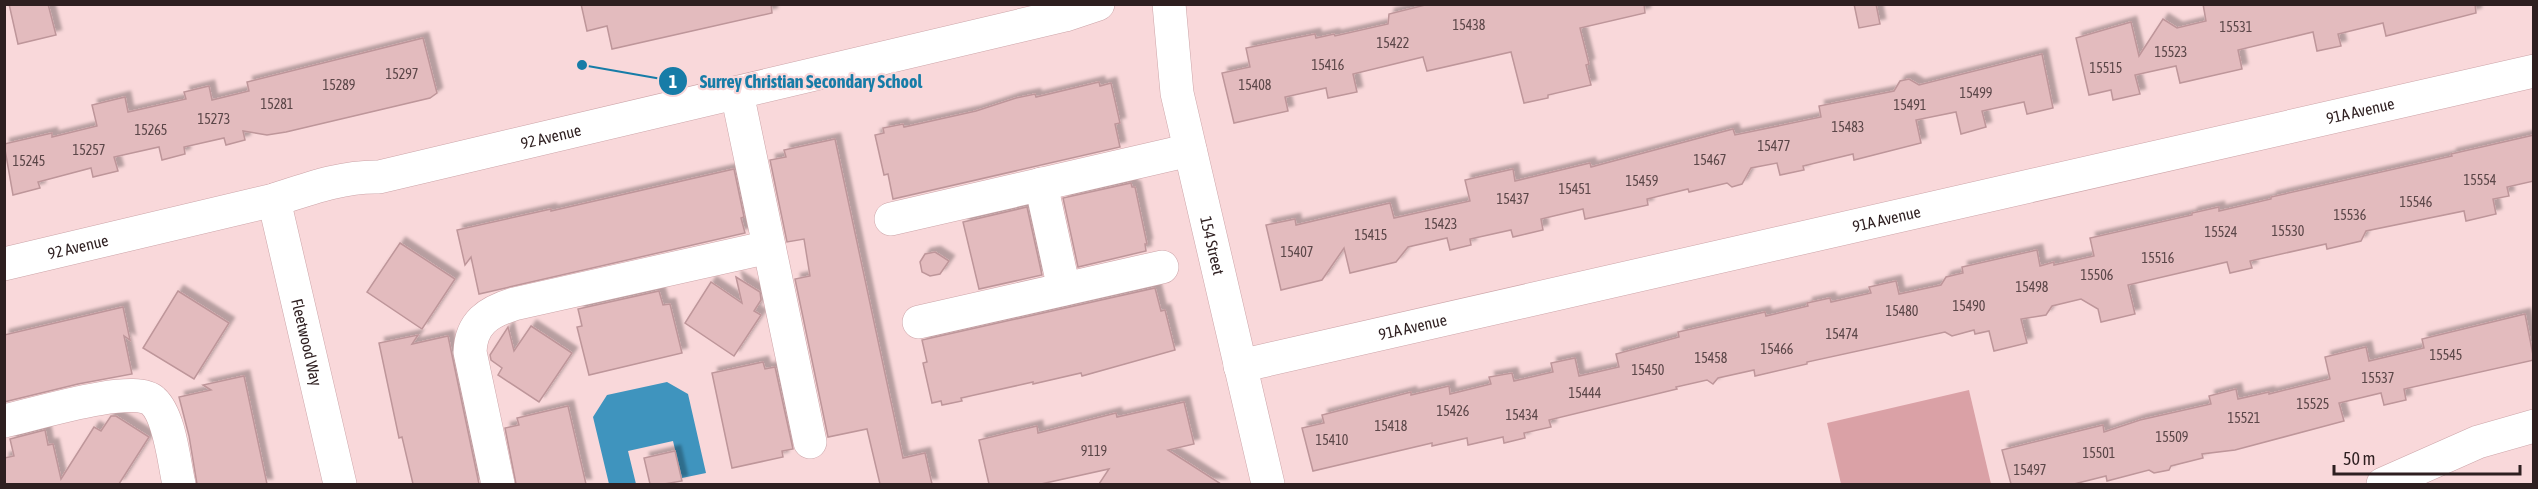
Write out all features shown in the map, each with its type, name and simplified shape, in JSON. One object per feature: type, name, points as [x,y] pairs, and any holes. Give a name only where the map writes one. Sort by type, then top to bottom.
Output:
[{"type":"street","name":"92 Avenue","points":[[4,264],[274,200],[360,176],[379,177],[1065,15],[1098,4]]},
{"type":"street","name":"154 Street","points":[[1169,4],[1177,93],[1268,484]]},
{"type":"street","name":"91A Avenue","points":[[1240,366],[2534,71]]},
{"type":"street","points":[[737,93],[810,442]]},
{"type":"street","points":[[891,219],[1190,150]]},
{"type":"street","points":[[1041,184],[1064,289]]},
{"type":"street","name":"Fleetwood Way","points":[[274,200],[340,484]]},
{"type":"street","points":[[498,484],[470,352],[474,331],[486,316],[514,304],[769,247]]},
{"type":"street","points":[[919,322],[1162,267]]},
{"type":"street","points":[[4,421],[120,394],[142,395],[153,401],[165,423],[178,484]]},
{"type":"street","points":[[2382,484],[2478,442],[2534,426]]},
{"type":"shaded area","points":[[1969,390],[1991,484],[1841,484],[1827,423]]},
{"type":"water","points":[[667,382],[688,394],[706,473],[682,478],[673,441],[628,451],[636,484],[609,484],[593,417],[607,395]]},
{"type":"building","points":[[9,4],[48,4],[56,35],[18,44]]},
{"type":"building","points":[[581,4],[771,4],[772,13],[612,49],[607,26],[587,31]]},
{"type":"building","points":[[1429,4],[1644,4],[1645,13],[1580,28],[1589,64],[1586,65],[1591,85],[1548,95],[1548,98],[1524,103],[1511,52],[1427,71],[1423,57],[1353,74],[1357,92],[1328,98],[1326,88],[1285,97],[1288,111],[1234,123],[1222,73],[1250,67],[1246,48],[1315,34],[1316,38],[1334,34],[1335,36],[1388,24],[1389,14]]},
{"type":"building","points":[[1854,4],[1876,4],[1880,24],[1859,28]]},
{"type":"building","points":[[2203,4],[2475,4],[2476,13],[2386,36],[2383,23],[2338,34],[2341,46],[2317,51],[2313,32],[2238,50],[2242,69],[2180,83],[2176,66],[2135,75],[2140,94],[2113,100],[2111,90],[2089,95],[2076,38],[2131,22],[2139,56],[2163,19],[2177,28],[2206,21]]},
{"type":"building","points":[[423,38],[437,93],[430,98],[286,132],[267,135],[243,131],[245,140],[226,145],[224,138],[184,147],[185,154],[162,160],[159,147],[114,157],[118,171],[93,177],[91,168],[38,182],[40,188],[13,195],[4,144],[52,133],[52,137],[97,126],[92,105],[125,97],[128,112],[186,99],[184,92],[209,86],[212,100],[249,91],[247,82]]},
{"type":"building","points":[[2042,54],[2053,108],[2027,114],[2024,102],[1982,111],[1986,127],[1961,134],[1956,112],[1916,120],[1921,143],[1854,160],[1853,154],[1803,166],[1804,170],[1780,175],[1777,163],[1751,168],[1742,184],[1732,187],[1727,183],[1689,192],[1688,189],[1647,199],[1648,205],[1585,219],[1583,209],[1541,219],[1543,230],[1513,237],[1511,230],[1470,239],[1471,245],[1450,250],[1447,238],[1408,247],[1396,262],[1350,273],[1344,248],[1322,280],[1281,290],[1266,225],[1295,219],[1296,225],[1390,203],[1394,218],[1470,201],[1465,180],[1513,169],[1515,181],[1590,163],[1591,167],[1733,129],[1735,135],[1821,117],[1819,106],[1894,91],[1900,81],[1909,79],[1919,85]]},
{"type":"building","points":[[1099,82],[1100,86],[1111,83],[1120,123],[1115,124],[1120,147],[893,199],[888,174],[884,175],[875,135],[884,133],[883,128],[903,124],[904,127],[976,111],[1016,98],[1035,94],[1036,97]]},
{"type":"building","points":[[2534,135],[2534,181],[2507,187],[2509,196],[2493,199],[2496,214],[2466,221],[2464,211],[2366,231],[2361,241],[2327,249],[2326,244],[2250,261],[2252,268],[2230,273],[2227,262],[2128,285],[2135,314],[2101,322],[2098,309],[2081,299],[2052,306],[2046,315],[2021,319],[2027,343],[1994,351],[1989,331],[1975,334],[1974,330],[1952,336],[1945,332],[1807,362],[1807,364],[1755,376],[1754,370],[1718,378],[1713,384],[1707,380],[1676,387],[1677,389],[1549,420],[1551,427],[1524,433],[1525,438],[1504,443],[1503,437],[1468,445],[1467,438],[1432,446],[1432,443],[1313,471],[1302,428],[1324,423],[1322,415],[1411,392],[1411,395],[1449,386],[1450,394],[1491,384],[1489,377],[1512,373],[1514,381],[1553,372],[1551,363],[1575,358],[1579,376],[1619,367],[1616,354],[1679,337],[1678,332],[1765,312],[1766,316],[1830,298],[1831,302],[1871,293],[1869,287],[1896,281],[1899,294],[1941,285],[1946,277],[1963,273],[1962,267],[2037,250],[2040,266],[2094,256],[2090,238],[2219,207],[2219,211],[2271,199],[2271,197]]},
{"type":"building","points":[[835,139],[903,458],[925,453],[932,484],[880,484],[867,429],[828,437],[795,279],[810,276],[804,239],[787,242],[770,160],[786,157],[784,150]]},
{"type":"building","points":[[734,169],[745,233],[479,294],[471,257],[465,265],[457,230]]},
{"type":"building","points":[[1131,183],[1132,187],[1135,187],[1147,244],[1145,244],[1146,251],[1078,267],[1063,198]]},
{"type":"building","points":[[1027,207],[1042,275],[979,289],[963,222]]},
{"type":"building","points":[[400,243],[455,279],[422,329],[367,292]]},
{"type":"building","points":[[935,252],[949,261],[940,274],[930,276],[922,272],[920,262],[925,254]]},
{"type":"building","points":[[736,277],[760,292],[761,300],[754,311],[761,315],[734,356],[685,323],[711,282],[742,303]]},
{"type":"building","points":[[1155,288],[1161,311],[1165,310],[1175,350],[1082,376],[1081,373],[1033,384],[1033,382],[961,398],[962,401],[942,405],[941,401],[932,403],[923,363],[927,362],[922,340]]},
{"type":"building","points":[[178,291],[229,323],[194,379],[143,348]]},
{"type":"building","points":[[659,291],[663,305],[670,304],[682,353],[589,375],[577,327],[582,326],[578,309]]},
{"type":"building","points":[[123,307],[130,340],[124,336],[132,374],[4,402],[4,335]]},
{"type":"building","points":[[2525,314],[2534,360],[2404,389],[2406,400],[2384,405],[2381,393],[2339,403],[2344,421],[2235,450],[2202,454],[2203,458],[2171,466],[2169,470],[2154,473],[2149,470],[2107,481],[2106,476],[2074,484],[2011,484],[2002,450],[2103,425],[2104,432],[2140,420],[2211,404],[2209,396],[2236,389],[2238,399],[2330,379],[2325,357],[2366,347],[2369,361],[2424,348],[2422,339]]},
{"type":"building","points":[[531,326],[572,353],[539,402],[498,375],[502,368],[491,360],[490,355],[508,327],[514,351]]},
{"type":"building","points":[[418,335],[412,344],[448,336],[479,484],[413,484],[402,437],[399,438],[379,343]]},
{"type":"building","points":[[763,362],[765,369],[775,367],[793,449],[782,451],[783,457],[732,468],[712,373]]},
{"type":"building","points":[[244,376],[267,484],[197,484],[189,436],[179,397],[211,390],[203,385]]},
{"type":"building","points":[[1184,402],[1194,444],[1168,450],[1221,484],[1099,484],[1109,469],[1041,484],[989,484],[979,440],[1037,426],[1038,433],[1116,413],[1117,417]]},
{"type":"building","points":[[568,406],[586,484],[516,484],[505,428],[519,425],[517,418]]},
{"type":"building","points":[[111,416],[116,416],[149,437],[119,484],[4,484],[4,458],[14,456],[10,439],[45,430],[48,445],[53,444],[61,479],[94,427],[101,431]]},
{"type":"building","points":[[675,451],[682,481],[650,484],[644,458]]},
{"type":"place","name":"Surrey Christian Secondary School","points":[[582,65]]}]
